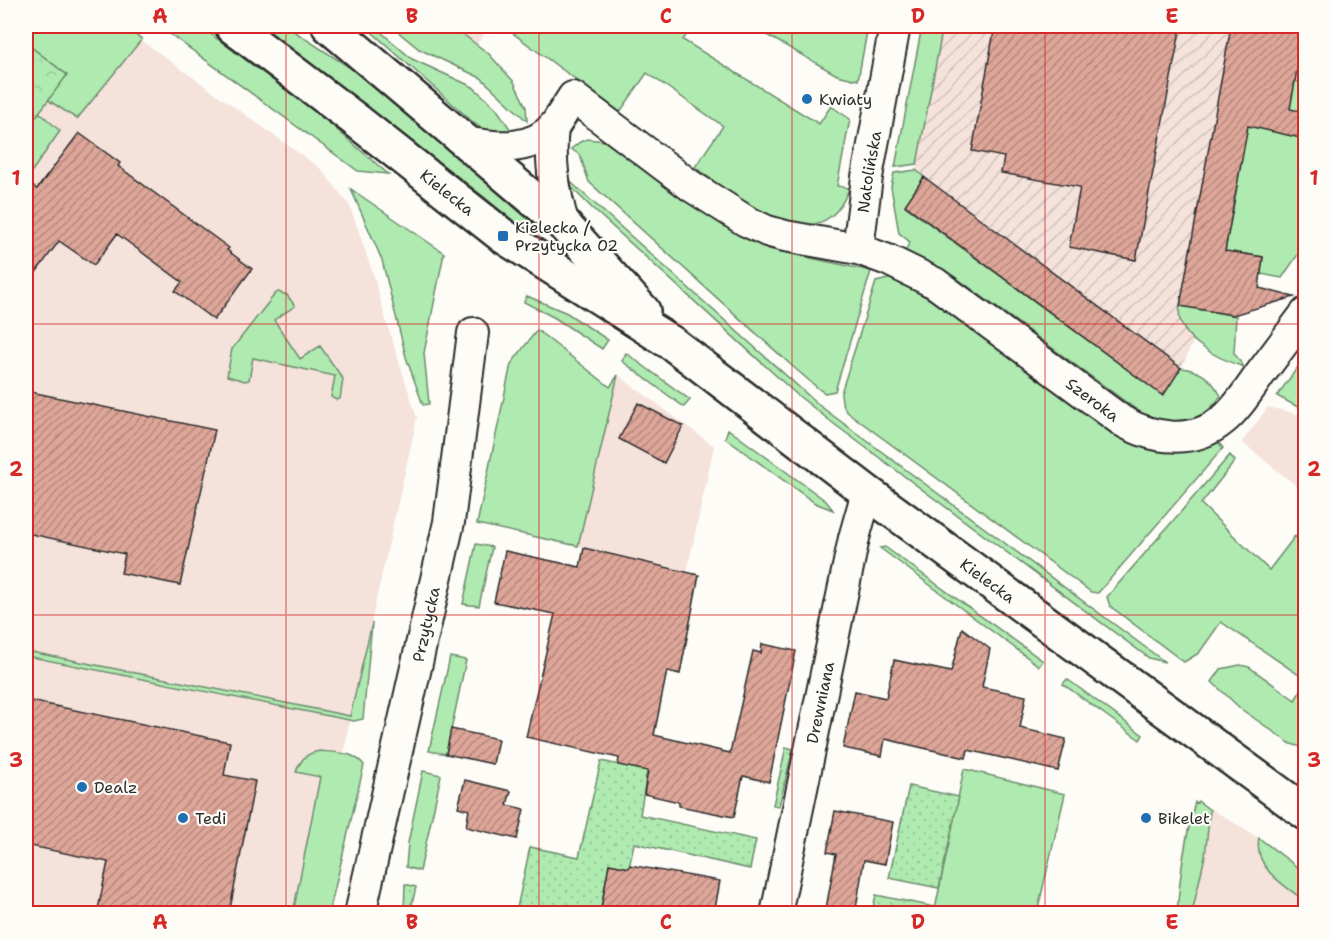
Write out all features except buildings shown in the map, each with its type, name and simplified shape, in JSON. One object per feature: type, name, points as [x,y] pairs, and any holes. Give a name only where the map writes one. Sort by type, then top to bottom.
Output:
[{"type":"main road","name":"Kielecka","points":[[232,26],[503,236],[673,344],[867,492],[1305,813]]},
{"type":"main road","name":"Kielecka","points":[[329,26],[470,143],[564,225],[673,344]]},
{"type":"street","name":"Natolińska","points":[[858,249],[867,177],[895,26]]},
{"type":"street","name":"Szeroka","points":[[553,127],[573,97],[691,186],[746,221],[766,231],[784,236],[858,249],[888,260],[935,283],[1122,421],[1149,434],[1178,437],[1198,433],[1224,420],[1305,313]]},
{"type":"street","points":[[470,143],[497,147],[515,146],[530,142],[553,127]]},
{"type":"street","points":[[553,127],[551,167],[564,225]]},
{"type":"street","name":"Przytycka","points":[[360,914],[449,522],[473,333]]},
{"type":"street","name":"Drewniana","points":[[776,914],[854,538],[867,492]]},
{"type":"shaded area","points":[[26,26],[121,26],[321,169],[350,206],[375,280],[417,418],[350,716],[310,913],[26,913]]},
{"type":"shaded area","points":[[452,26],[490,26],[477,44]]},
{"type":"shaded area","points":[[943,26],[1265,26],[1254,88],[1181,320],[1194,340],[1181,368],[1163,396],[905,205],[924,177],[916,170]]},
{"type":"shaded area","points":[[1305,26],[1305,83],[1288,80],[1295,78]]},
{"type":"shaded area","points":[[618,375],[714,446],[687,571],[578,546]]},
{"type":"shaded area","points":[[1268,407],[1305,416],[1305,493],[1242,442]]},
{"type":"shaded area","points":[[1198,801],[1259,838],[1305,873],[1305,913],[1177,914],[1181,862],[1186,834],[1195,802]]},
{"type":"green space","points":[[26,26],[121,26],[142,39],[77,119],[48,100],[67,75],[26,43]]},
{"type":"green space","points":[[159,26],[200,26],[320,115],[388,174],[358,171]]},
{"type":"green space","points":[[262,26],[286,26],[375,84],[533,224],[527,233],[483,196]]},
{"type":"green space","points":[[365,26],[374,26],[412,59],[473,87],[496,108],[515,136],[487,132],[474,123]]},
{"type":"green space","points":[[391,26],[452,26],[489,54],[514,82],[526,107],[527,121],[481,78],[419,49]]},
{"type":"green space","points":[[503,26],[692,26],[683,40],[819,124],[831,106],[850,119],[837,186],[849,188],[836,211],[819,223],[799,225],[776,219],[732,195],[695,167],[723,126],[647,73],[620,112]]},
{"type":"green space","points":[[751,26],[868,26],[858,80],[837,75]]},
{"type":"green space","points":[[922,26],[943,26],[917,164],[895,167]]},
{"type":"green space","points":[[26,43],[67,75],[26,130]]},
{"type":"green space","points":[[1288,80],[1305,83],[1305,244],[1282,278],[1261,274],[1263,257],[1225,251],[1254,88]]},
{"type":"green space","points":[[39,112],[60,131],[32,171],[26,165],[26,130]]},
{"type":"green space","points":[[587,139],[605,141],[705,213],[769,249],[871,271],[835,391],[825,393],[820,390],[589,182],[580,155],[571,149]]},
{"type":"green space","points":[[916,170],[924,177],[905,206],[1162,395],[1181,368],[1205,376],[1221,396],[1205,413],[1189,420],[1170,421],[1148,418],[955,277],[905,251],[910,242],[899,233],[891,187],[894,173]]},
{"type":"green space","points":[[565,177],[820,406],[1165,662],[1149,658],[795,393],[592,208],[571,187]]},
{"type":"green space","points":[[351,189],[444,253],[424,353],[429,404],[423,405],[406,357],[382,260]]},
{"type":"green space","points":[[892,278],[938,304],[1116,435],[1143,447],[1166,452],[1190,450],[1218,442],[1223,448],[1098,593],[1091,592],[846,411],[841,393],[876,282]]},
{"type":"green space","points":[[278,292],[287,295],[295,306],[274,320],[300,359],[320,346],[343,379],[340,399],[336,400],[331,397],[335,376],[253,358],[249,380],[227,376],[232,349]]},
{"type":"green space","points":[[527,296],[567,313],[608,340],[602,349],[555,318],[524,302]]},
{"type":"green space","points":[[1180,306],[1236,316],[1234,353],[1244,367],[1222,359],[1200,346],[1184,328],[1180,317]]},
{"type":"green space","points":[[537,330],[610,387],[618,375],[578,546],[477,524],[511,364]]},
{"type":"green space","points":[[626,353],[690,400],[684,407],[622,361]]},
{"type":"green space","points":[[1305,357],[1305,408],[1277,396]]},
{"type":"green space","points":[[728,429],[826,501],[833,510],[815,503],[725,438]]},
{"type":"green space","points":[[1230,455],[1235,461],[1201,504],[1269,570],[1295,536],[1305,544],[1305,679],[1221,622],[1199,653],[1184,662],[1110,606],[1107,597]]},
{"type":"green space","points":[[476,544],[492,547],[479,606],[463,604]]},
{"type":"green space","points":[[885,547],[1043,661],[1039,666],[880,548]]},
{"type":"green space","points":[[372,623],[363,719],[354,721],[26,656],[26,651],[350,716]]},
{"type":"green space","points":[[450,657],[466,660],[446,754],[429,751]]},
{"type":"green space","points":[[1240,665],[1249,667],[1295,700],[1305,684],[1305,748],[1291,744],[1241,709],[1212,682],[1221,669]]},
{"type":"green space","points":[[1067,679],[1143,735],[1140,740],[1063,684]]},
{"type":"green space","points":[[786,747],[793,749],[779,806],[773,805]]},
{"type":"green space","points":[[320,751],[349,755],[360,760],[364,765],[329,913],[293,913],[320,777],[296,772],[305,757]]},
{"type":"green space","points":[[601,761],[647,771],[640,815],[756,840],[750,869],[634,843],[629,868],[609,864],[600,913],[516,913],[530,847],[579,857]]},
{"type":"green space","points":[[964,769],[1065,794],[1037,913],[934,914]]},
{"type":"green space","points":[[423,771],[441,775],[420,871],[406,867],[408,843]]},
{"type":"green space","points":[[909,786],[959,797],[939,888],[889,878]]},
{"type":"green space","points":[[1198,801],[1210,810],[1205,856],[1192,913],[1177,913],[1186,843],[1195,802]]},
{"type":"green space","points":[[1259,838],[1305,873],[1305,901],[1280,882],[1266,867],[1258,849]]},
{"type":"green space","points":[[405,884],[416,887],[410,913],[404,913]]},
{"type":"green space","points":[[876,895],[935,907],[934,913],[872,913]]},
{"type":"place","name":"Kwiaty","points":[[807,99]]},
{"type":"place","name":"Kielecka / Przytycka 02","points":[[503,236]]},
{"type":"place","name":"Dealz","points":[[82,787]]},
{"type":"place","name":"Tedi","points":[[183,818]]},
{"type":"place","name":"Bikelet","points":[[1146,818]]}]
